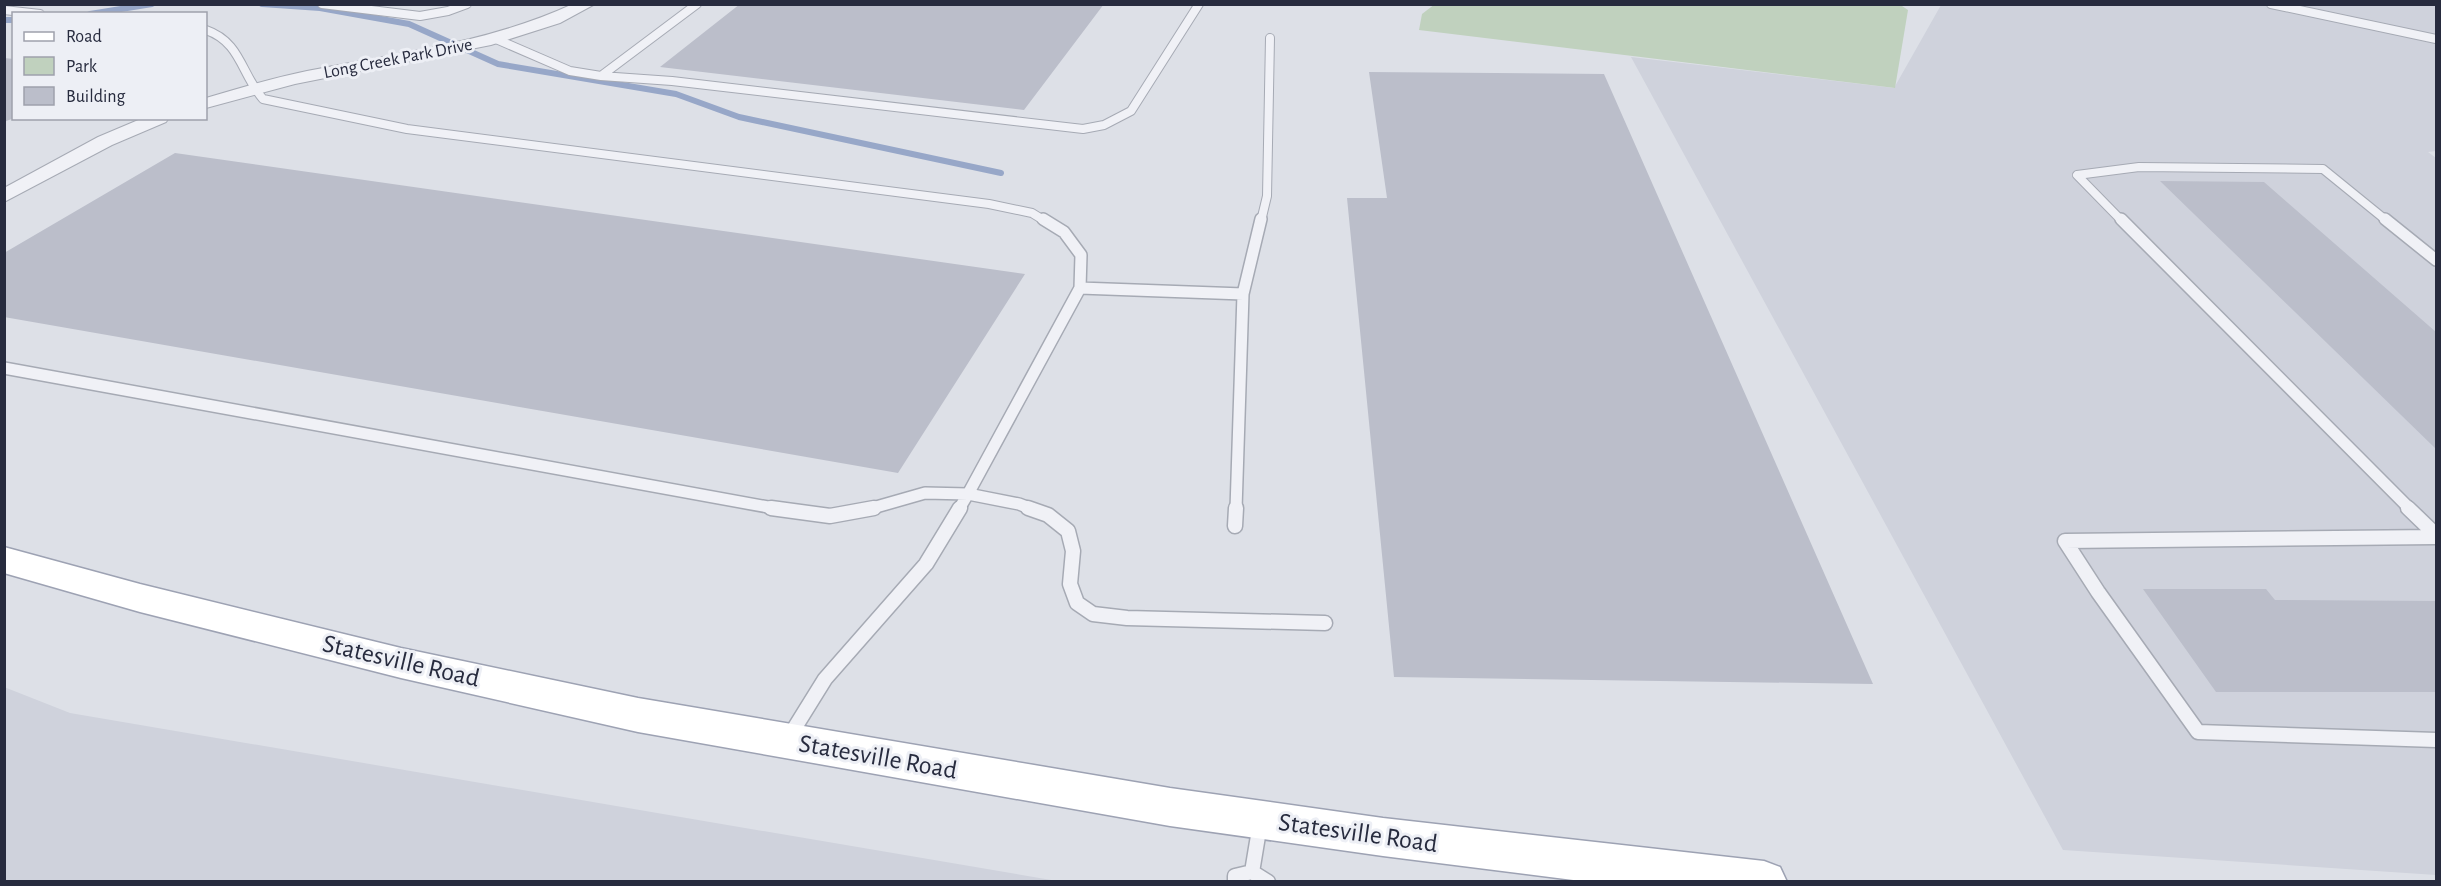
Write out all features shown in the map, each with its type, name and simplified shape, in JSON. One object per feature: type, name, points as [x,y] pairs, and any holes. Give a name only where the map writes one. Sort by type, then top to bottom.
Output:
[{"type":"main road","name":"Statesville Road","points":[[4,560],[140,598],[401,663],[638,715],[1146,803],[1709,879],[1764,882]]},
{"type":"street","name":"Long Creek Park Drive","points":[[207,102],[305,76],[475,46],[560,18],[587,4]]},
{"type":"street","points":[[4,196],[105,141],[155,120]]},
{"type":"lane","points":[[322,4],[420,16],[448,11],[467,4]]},
{"type":"lane","points":[[602,76],[697,4]]},
{"type":"lane","points":[[496,39],[570,71],[602,76],[672,81],[1075,130],[1095,129],[1114,123],[1131,111],[1200,4]]},
{"type":"lane","points":[[2271,4],[2436,39]]},
{"type":"lane","points":[[4,10],[22,12]]},
{"type":"lane","points":[[207,30],[218,32],[230,40],[253,90],[263,99],[407,129],[977,203],[1032,213],[1064,232],[1081,255],[1080,288],[968,494],[926,564],[825,679],[786,741]]},
{"type":"lane","points":[[1235,526],[1243,294],[1267,196],[1270,38]]},
{"type":"lane","points":[[2436,260],[2323,169],[2139,167],[2077,176],[2436,536]]},
{"type":"lane","points":[[1080,288],[1243,294]]},
{"type":"lane","points":[[4,368],[790,511],[830,516],[866,510],[926,493],[968,494],[1019,504],[1048,514],[1068,531],[1073,551],[1070,584],[1077,603],[1093,614],[1127,618],[1325,623]]},
{"type":"lane","points":[[2436,536],[2066,541],[2098,592],[2198,732],[2436,740]]},
{"type":"lane","points":[[1252,872],[1261,820]]},
{"type":"lane","points":[[1234,882],[1236,876],[1252,872],[1268,882]]},
{"type":"shaded area","points":[[1941,5],[2436,5],[2436,151],[2428,152],[2436,158],[2436,875],[2063,850],[1631,57],[1894,88]]},
{"type":"shaded area","points":[[4,687],[70,713],[1057,881],[5,881]]},
{"type":"green space","points":[[1435,4],[1899,4],[1908,10],[1895,88],[1419,30],[1422,14]]},
{"type":"building","points":[[740,4],[1104,4],[1024,110],[660,67]]},
{"type":"building","points":[[4,58],[12,59],[12,119],[4,122]]},
{"type":"building","points":[[1369,72],[1604,74],[1873,684],[1394,677],[1347,198],[1387,198]]},
{"type":"building","points":[[175,153],[1025,274],[898,473],[4,317],[4,253]]},
{"type":"building","points":[[2160,181],[2264,182],[2436,332],[2436,449]]},
{"type":"building","points":[[2143,589],[2266,589],[2275,600],[2436,601],[2436,692],[2216,692]]},
{"type":"waterway","points":[[102,12],[152,4]]},
{"type":"waterway","points":[[262,4],[320,8],[409,24],[498,64],[676,94],[739,117],[1001,173]]},
{"type":"waterway","points":[[4,20],[12,20]]}]
